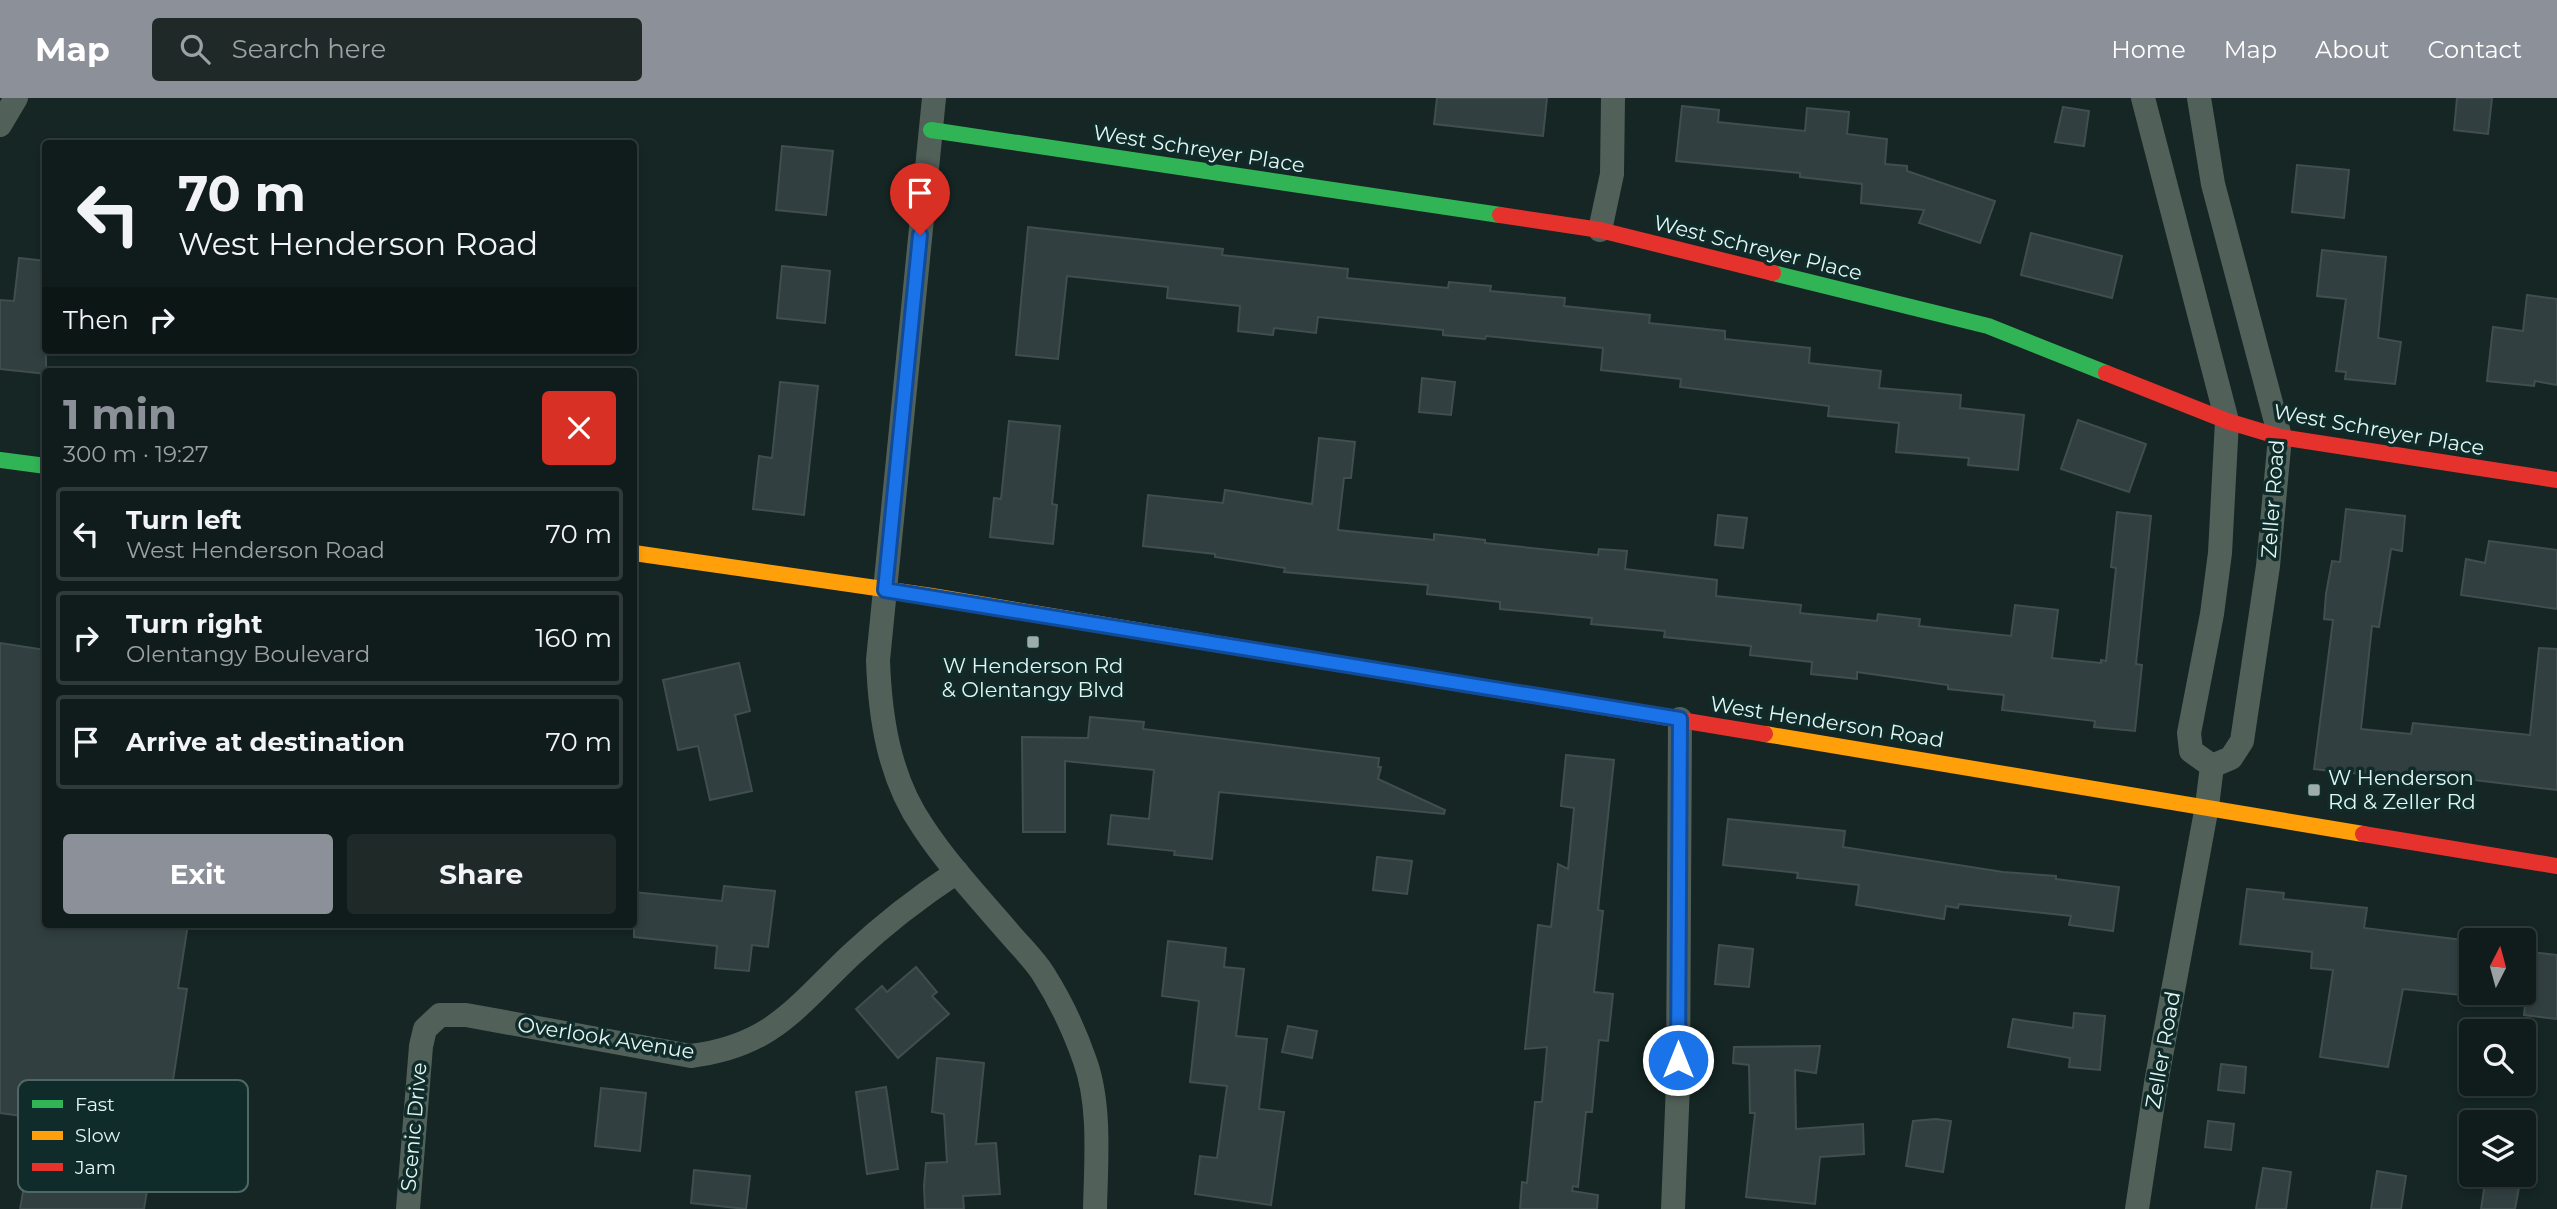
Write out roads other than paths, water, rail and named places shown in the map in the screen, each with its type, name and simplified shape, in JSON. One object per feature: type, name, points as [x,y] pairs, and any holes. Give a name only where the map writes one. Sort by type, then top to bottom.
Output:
[{"type":"main road","name":"West Schreyer Place","points":[[931,130],[1600,230],[1988,326],[2227,421],[2280,437],[2557,480]]},
{"type":"main road","points":[[0,460],[42,465]]},
{"type":"main road","name":"West Henderson Road","points":[[637,553],[885,590],[1680,719],[2557,866]]},
{"type":"street","points":[[0,125],[16,98]]},
{"type":"street","points":[[934,98],[878,660],[880,706],[887,746],[901,784],[922,825],[957,872],[1043,973],[1086,1064],[1097,1126],[1095,1209]]},
{"type":"street","points":[[1600,230],[1612,174],[1613,98]]},
{"type":"street","points":[[2143,98],[2227,421],[2220,553],[2212,614],[2189,733],[2191,751],[2212,766]]},
{"type":"street","name":"Zeller Road","points":[[2137,1209],[2156,1083],[2212,766],[2231,758],[2242,741],[2268,566],[2280,437],[2213,184],[2199,98]]},
{"type":"street","points":[[1673,1209],[1678,1060],[1680,719]]},
{"type":"street","name":"Overlook Avenue","points":[[421,1045],[425,1029],[440,1015],[466,1015],[691,1056],[716,1053],[741,1045],[764,1035],[785,1019],[915,900],[957,872]]},
{"type":"street","name":"Scenic Drive","points":[[408,1209],[421,1045]]},
{"type":"place","name":"W Henderson Rd & Olentangy Blvd","points":[[1033,642]]},
{"type":"place","name":"W Henderson Rd & Zeller Rd","points":[[2314,790]]}]
